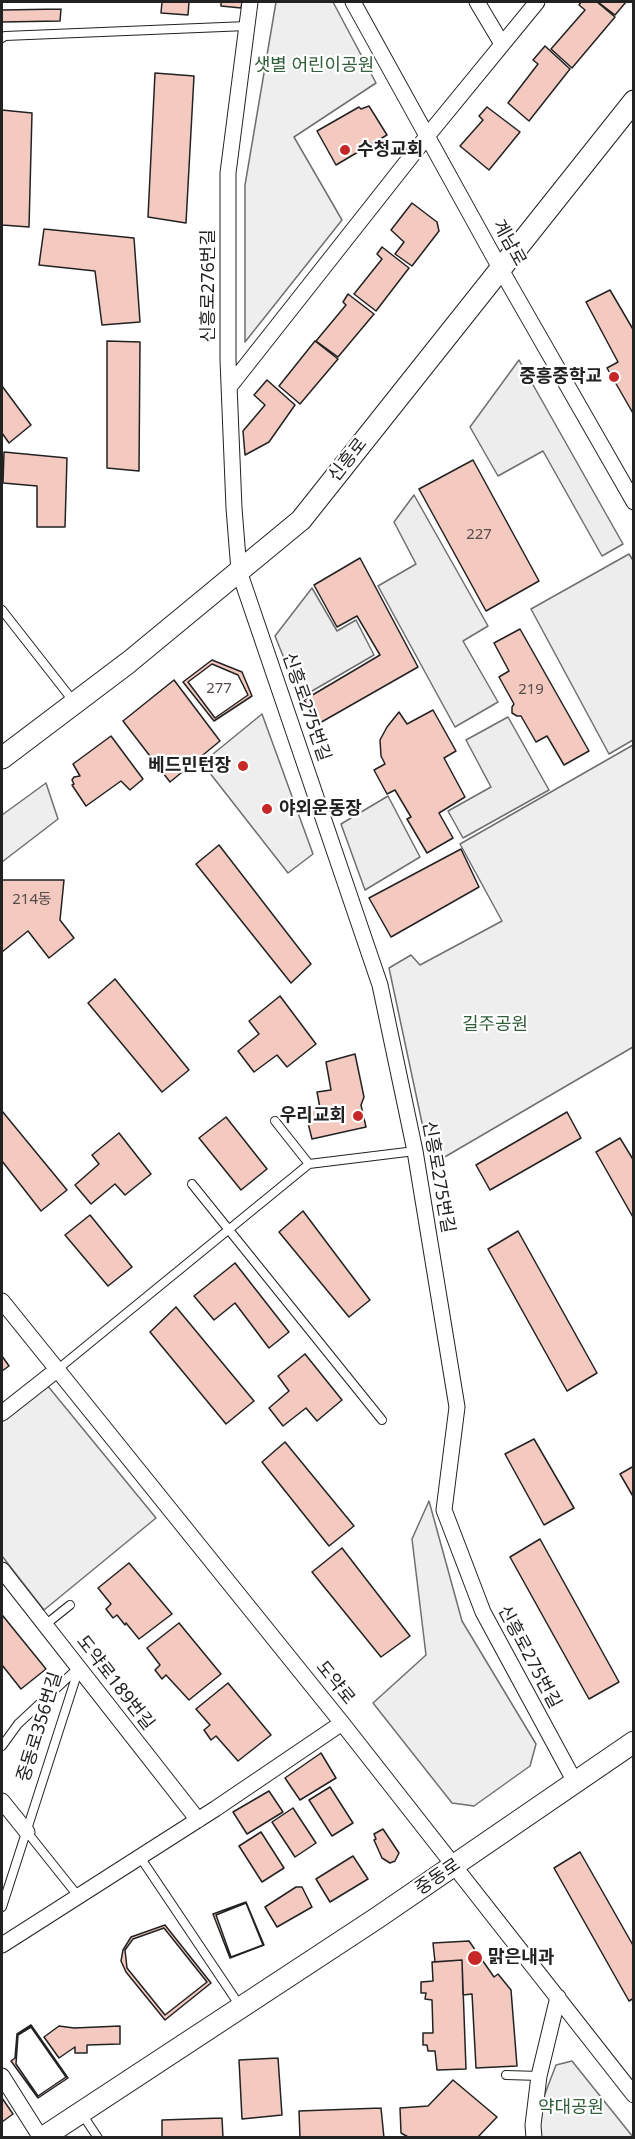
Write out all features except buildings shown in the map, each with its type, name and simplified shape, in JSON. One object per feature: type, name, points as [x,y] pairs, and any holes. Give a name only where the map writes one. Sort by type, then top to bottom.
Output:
[{"type":"street","name":"신흥로276번길","points":[[239,571],[228,360],[228,173],[250,2]]},
{"type":"street","name":"계남로","points":[[353,2],[633,502]]},
{"type":"street","points":[[477,2],[502,45]]},
{"type":"street","points":[[230,386],[428,135],[537,2]]},
{"type":"street","name":"신흥로","points":[[2,758],[129,662],[300,520],[633,101]]},
{"type":"street","name":"신흥로275번길","points":[[239,571],[380,986],[415,1150],[457,1407],[444,1510],[483,1612],[575,1782]]},
{"type":"street","name":"도약로","points":[[2,1301],[342,1723],[633,2095]]},
{"type":"street","points":[[2,1413],[58,1368]]},
{"type":"street","name":"도약로189번길","points":[[2,1570],[198,1820]]},
{"type":"street","points":[[2,1945],[198,1820],[342,1723]]},
{"type":"street","name":"중동로","points":[[41,2138],[454,1866],[633,1742]]},
{"type":"street","name":"중동로356번길","points":[[2,1801],[27,1832]]},
{"type":"street","points":[[534,2138],[533,2125],[539,2076],[558,1997]]},
{"type":"street","points":[[2,2076],[41,2138]]},
{"type":"lane","points":[[2,38],[5,36],[247,26]]},
{"type":"lane","points":[[2,610],[75,704]]},
{"type":"lane","points":[[275,1121],[309,1164]]},
{"type":"lane","points":[[58,1368],[309,1164],[415,1150]]},
{"type":"lane","points":[[192,1184],[382,1420]]},
{"type":"lane","points":[[45,1626],[70,1605]]},
{"type":"lane","name":"중동로356번길","points":[[2,1746],[18,1724],[78,1668]]},
{"type":"lane","name":"중동로356번길","points":[[78,1668],[27,1832],[78,1896]]},
{"type":"lane","points":[[2,1907],[27,1832]]},
{"type":"lane","points":[[140,1857],[241,2007]]},
{"type":"lane","points":[[506,2075],[539,2076]]},
{"type":"lane","points":[[80,2112],[98,2138]]},
{"type":"green space","name":"샛별 어린이공원","points":[[276,2],[333,2],[376,83],[294,137],[342,220],[245,342],[245,185]]},
{"type":"green space","name":"야외운동장","points":[[262,714],[313,854],[288,873],[202,763]]},
{"type":"green space","name":"길주공원","points":[[633,745],[633,1047],[431,1165],[389,968],[411,955],[420,965],[502,921],[460,844]]},
{"type":"green space","points":[[46,783],[58,819],[2,862],[2,815]]},
{"type":"green space","points":[[47,1385],[156,1518],[44,1610],[2,1556],[2,1422]]},
{"type":"green space","points":[[429,1501],[462,1621],[536,1744],[530,1766],[474,1806],[452,1803],[373,1703],[426,1655],[412,1539]]},
{"type":"green space","name":"약대공원","points":[[572,2061],[633,2137],[534,2137],[533,2125],[556,2065]]},
{"type":"shaded area","points":[[519,360],[623,544],[602,556],[543,451],[498,476],[470,427]]},
{"type":"shaded area","points":[[414,495],[488,626],[463,641],[498,702],[455,727],[378,586],[416,564],[394,522]]},
{"type":"shaded area","points":[[629,554],[634,562],[633,740],[609,754],[531,609]]},
{"type":"shaded area","points":[[312,588],[337,631],[356,620],[374,655],[300,698],[275,636]]},
{"type":"shaded area","points":[[508,717],[549,790],[463,838],[448,811],[491,787],[466,740]]},
{"type":"shaded area","points":[[388,796],[420,857],[365,890],[341,824]]},
{"type":"place","name":"수청교회","points":[[345,150]]},
{"type":"place","name":"중흥중학교","points":[[614,377]]},
{"type":"place","name":"베드민턴장","points":[[243,766]]},
{"type":"place","name":"야외운동장","points":[[267,809]]},
{"type":"place","name":"우리교회","points":[[358,1116]]},
{"type":"place","name":"맑은내과","points":[[475,1958]]}]
